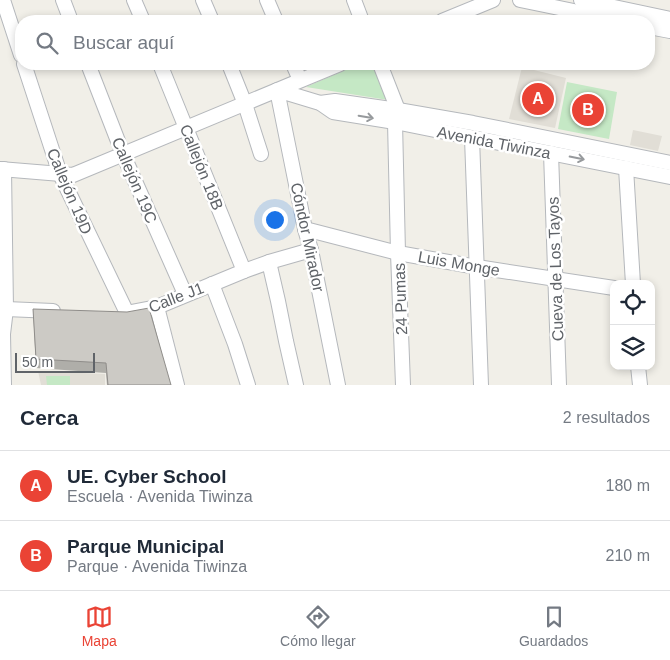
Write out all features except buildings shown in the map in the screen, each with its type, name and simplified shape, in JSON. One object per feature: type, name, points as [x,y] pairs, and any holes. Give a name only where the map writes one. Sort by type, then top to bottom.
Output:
[{"type":"street","points":[[3,0],[15,37]]},
{"type":"street","points":[[63,0],[69,15]]},
{"type":"street","points":[[134,0],[140,15]]},
{"type":"street","points":[[203,0],[209,15]]},
{"type":"street","points":[[267,0],[273,15]]},
{"type":"street","points":[[354,0],[360,15]]},
{"type":"street","points":[[457,15],[494,0]]},
{"type":"street","points":[[520,0],[593,15]]},
{"type":"street","points":[[581,0],[651,15]]},
{"type":"street","points":[[655,16],[670,19]]},
{"type":"street","points":[[655,28],[670,31]]},
{"type":"street","name":"Callejón 19D","points":[[26,70],[60,174],[127,313]]},
{"type":"street","name":"Callejón 19C","points":[[90,70],[123,154],[185,294]]},
{"type":"street","name":"Callejón 18B","points":[[162,70],[244,271]]},
{"type":"street","points":[[231,70],[261,154]]},
{"type":"street","points":[[296,70],[300,80]]},
{"type":"street","points":[[4,385],[2,334],[6,309],[2,169],[73,175],[325,70]]},
{"type":"street","points":[[382,70],[397,116]]},
{"type":"street","name":"Avenida Tiwinza","points":[[277,90],[320,103],[333,112],[473,123],[670,163]]},
{"type":"street","name":"Cóndor Mirador","points":[[277,90],[338,385]]},
{"type":"street","name":"Avenida Tiwinza","points":[[397,116],[472,138],[670,177]]},
{"type":"street","name":"24 Pumas","points":[[397,116],[398,253],[403,385]]},
{"type":"street","points":[[472,138],[481,385]]},
{"type":"street","name":"Cueva de Los Tayos","points":[[551,153],[559,385]]},
{"type":"street","points":[[626,168],[634,280]]},
{"type":"street","name":"Luis Monge","points":[[305,229],[398,253],[610,287]]},
{"type":"street","name":"Calle J1","points":[[108,313],[127,313],[157,307],[244,271],[311,250]]},
{"type":"street","points":[[269,262],[296,385]]},
{"type":"street","points":[[212,284],[235,344],[248,385]]},
{"type":"street","points":[[157,307],[177,385]]},
{"type":"street","points":[[6,309],[62,311]]},
{"type":"street","points":[[638,370],[640,385]]},
{"type":"shaded area","points":[[521,70],[534,70],[566,78],[555,128],[509,119]]},
{"type":"shaded area","points":[[633,130],[662,136],[658,151],[630,145]]},
{"type":"shaded area","points":[[38,371],[105,374],[105,385],[41,385]]},
{"type":"green space","points":[[345,70],[376,70],[388,100],[306,87]]},
{"type":"green space","points":[[567,82],[617,92],[609,139],[558,129]]},
{"type":"green space","points":[[46,376],[70,376],[70,385],[47,385]]},
{"type":"place","name":"UE. Cyber School","points":[[538,99]]},
{"type":"place","name":"Parque Municipal","points":[[588,110]]}]
